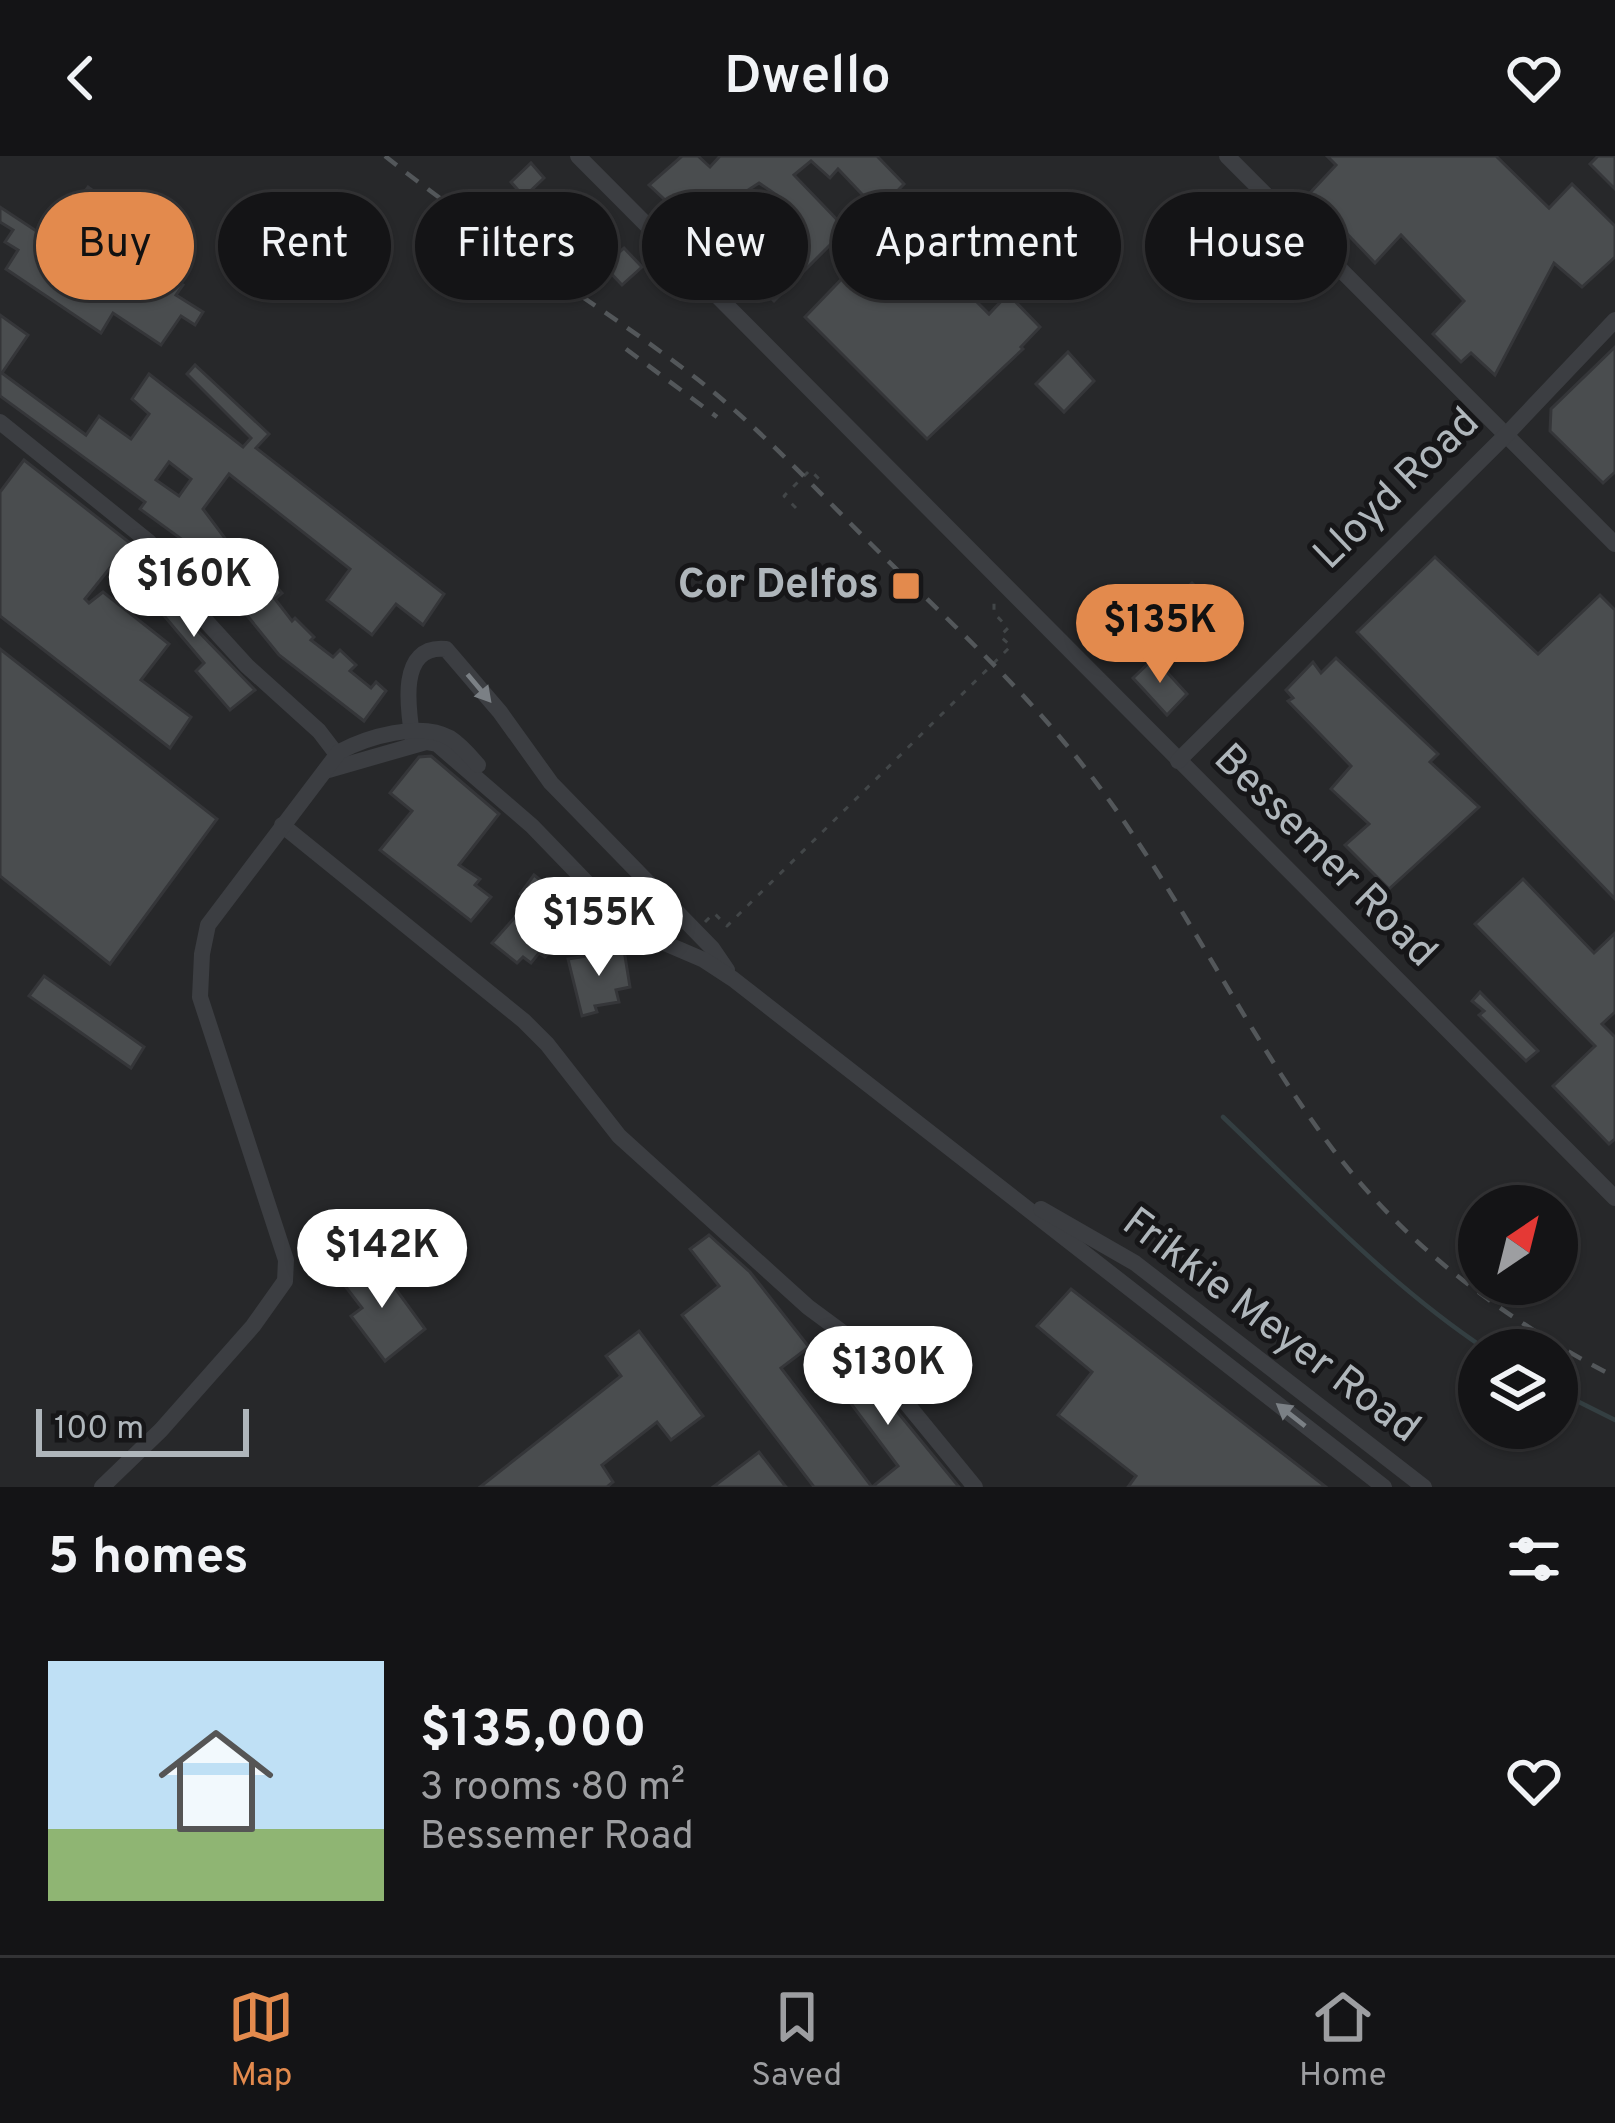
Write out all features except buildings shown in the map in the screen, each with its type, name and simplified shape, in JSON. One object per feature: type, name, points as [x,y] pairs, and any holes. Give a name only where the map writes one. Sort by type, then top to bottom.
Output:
[{"type":"street","name":"Bessemer Road","points":[[578,156],[1615,1198]]},
{"type":"street","points":[[1227,156],[1615,544]]},
{"type":"street","name":"Lloyd Road","points":[[1178,761],[1615,320]]},
{"type":"street","points":[[0,422],[148,542],[219,635],[341,759]]},
{"type":"street","points":[[102,1487],[238,1345],[280,1291],[287,1274],[200,997],[208,925],[325,771],[341,759],[412,740],[408,688],[413,667],[425,653],[446,649],[500,712],[551,783],[712,949],[734,979]]},
{"type":"street","name":"Frikkie Meyer Road","points":[[412,740],[437,744],[532,826],[619,916],[660,943],[734,979],[1384,1487]]},
{"type":"street","points":[[282,825],[524,1021],[619,1136],[808,1307],[858,1345],[975,1487]]},
{"type":"street","name":"Frikkie Meyer Road","points":[[1010,1191],[1136,1263],[1424,1487]]},
{"type":"path","points":[[796,508],[784,496],[810,470],[822,482]]},
{"type":"path","points":[[714,913],[727,926],[1010,646],[1000,636],[1008,628],[994,613]]},
{"type":"shaded area","points":[[0,156],[1615,156],[1615,1487],[0,1487]]},
{"type":"waterway","points":[[1223,1117],[1383,1269],[1458,1330]]},
{"type":"waterway","points":[[1578,1402],[1615,1420]]},
{"type":"railway","points":[[385,156],[651,344],[784,456],[1064,742],[1134,836],[1290,1088],[1385,1210],[1493,1303],[1615,1377]]},
{"type":"railway","points":[[626,349],[717,417]]},
{"type":"place","name":"Cor Delfos","points":[[906,586]]}]
